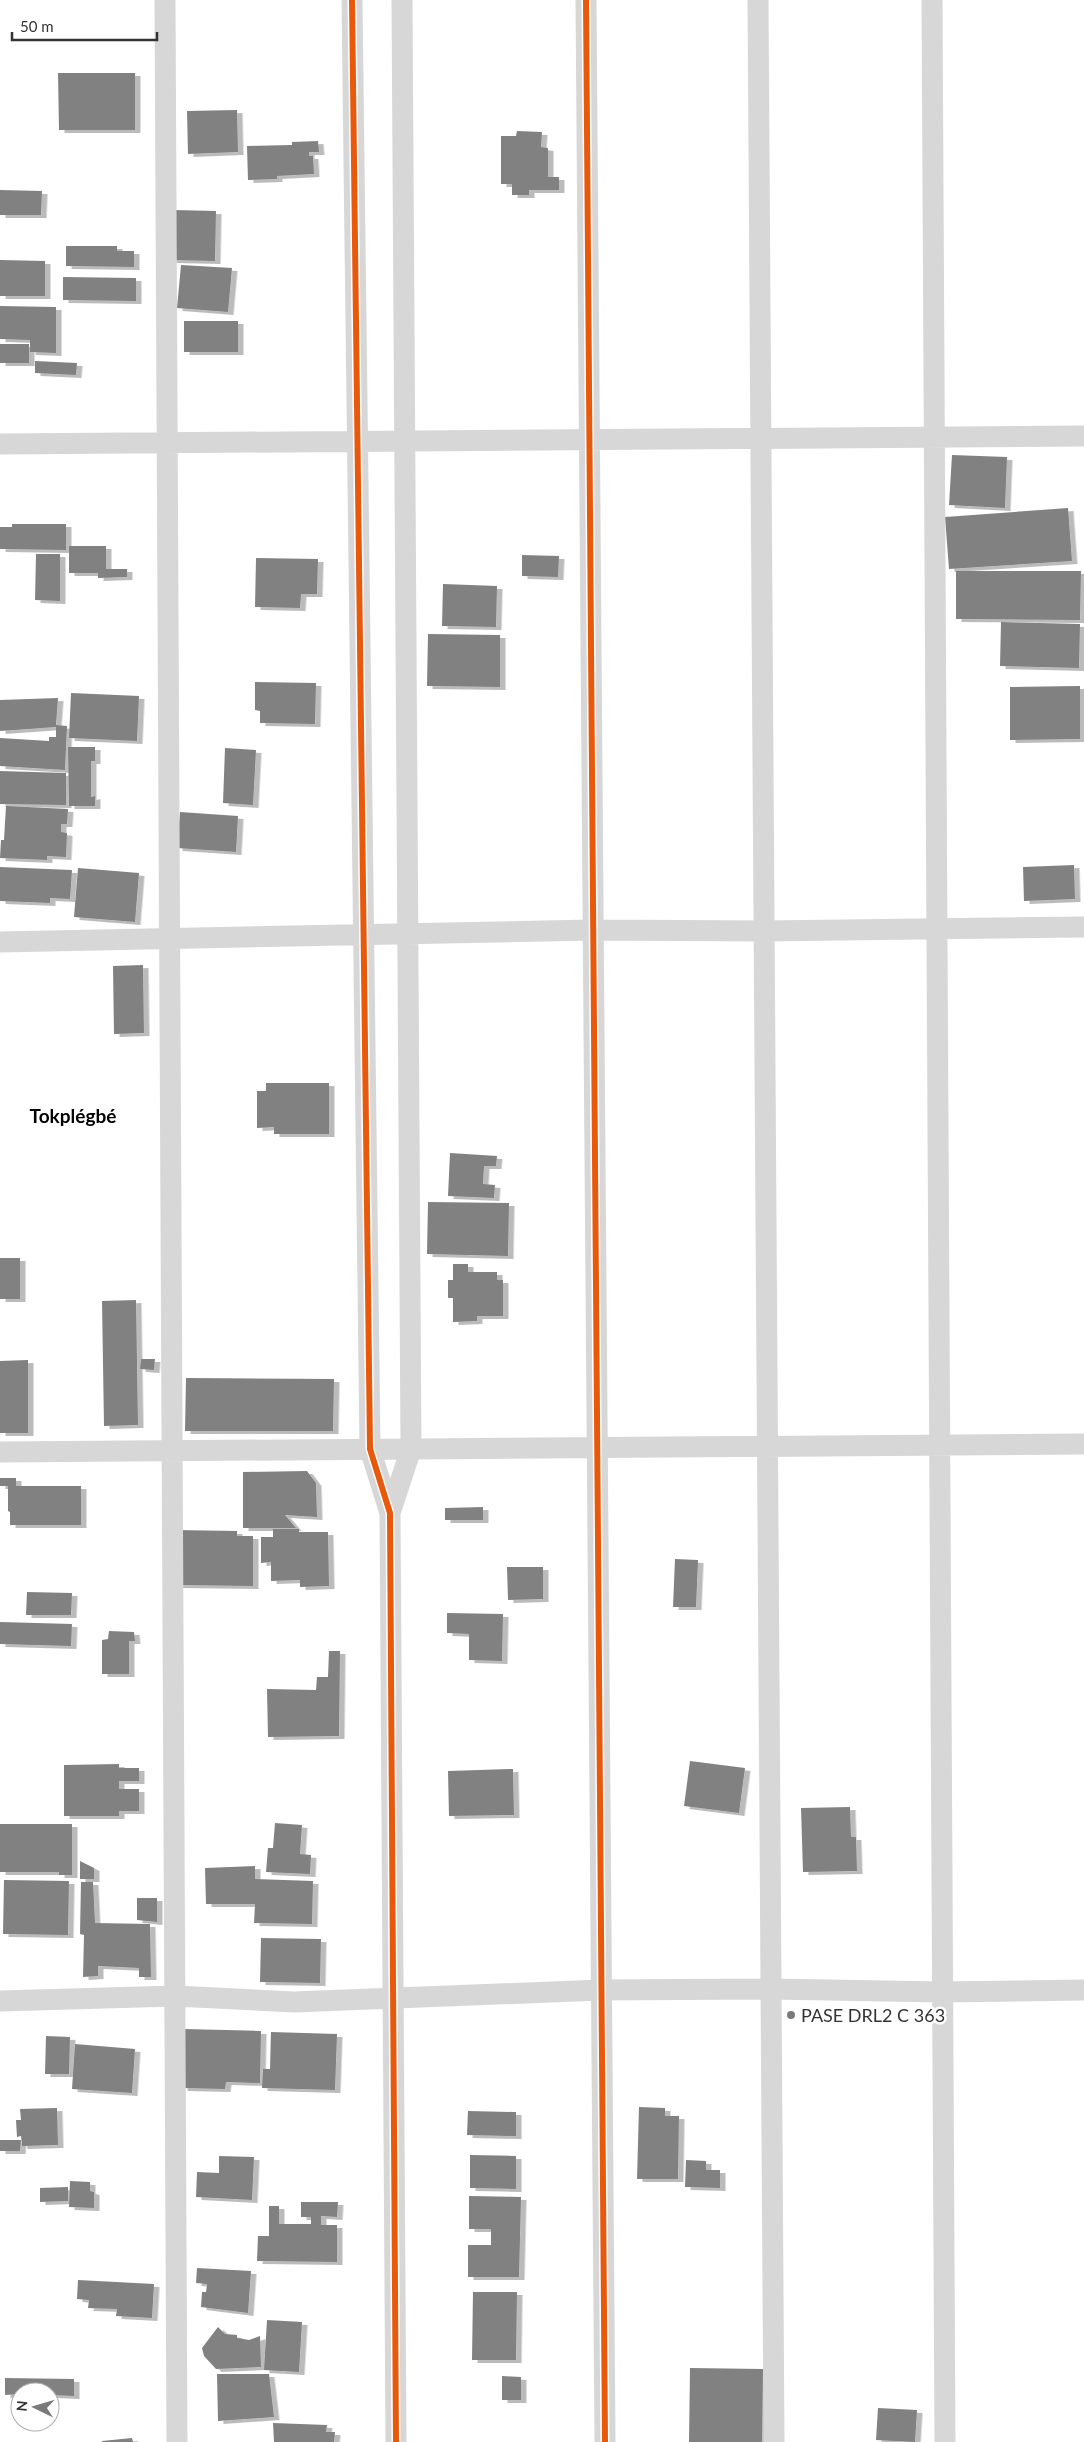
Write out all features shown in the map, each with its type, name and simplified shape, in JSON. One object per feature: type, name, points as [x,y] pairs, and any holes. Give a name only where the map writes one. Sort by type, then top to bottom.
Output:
[{"type":"street","points":[[165,0],[176,2442]]},
{"type":"street","points":[[352,0],[370,1449],[390,1513],[396,2442]]},
{"type":"street","points":[[390,1513],[411,1449],[402,0]]},
{"type":"street","points":[[586,0],[605,2442]]},
{"type":"street","points":[[758,0],[774,2442]]},
{"type":"street","points":[[932,0],[945,2442]]},
{"type":"street","points":[[0,444],[1084,436]]},
{"type":"street","points":[[0,942],[593,930],[1084,927]]},
{"type":"street","points":[[0,1452],[1084,1444]]},
{"type":"street","points":[[0,2001],[175,1996],[294,2002],[601,1990],[770,1989],[942,1992],[1084,1990]]},
{"type":"building","points":[[58,73],[135,73],[135,130],[59,130]]},
{"type":"building","points":[[237,110],[238,152],[188,154],[187,111]]},
{"type":"building","points":[[517,131],[542,132],[541,147],[548,148],[548,177],[559,177],[559,190],[529,190],[529,195],[512,195],[512,184],[501,184],[501,136],[516,136]]},
{"type":"building","points":[[318,141],[319,152],[309,152],[309,156],[313,156],[314,174],[277,176],[277,179],[248,180],[247,146],[292,145],[292,142]]},
{"type":"building","points":[[0,190],[42,191],[41,215],[0,215]]},
{"type":"building","points":[[173,210],[216,211],[215,261],[171,260]]},
{"type":"building","points":[[66,246],[117,246],[117,251],[134,251],[134,267],[66,266]]},
{"type":"building","points":[[0,260],[45,261],[45,296],[0,296]]},
{"type":"building","points":[[181,265],[232,268],[228,312],[177,308]]},
{"type":"building","points":[[63,277],[136,278],[136,301],[63,300]]},
{"type":"building","points":[[0,306],[56,307],[56,353],[30,352],[30,340],[0,339]]},
{"type":"building","points":[[184,321],[238,321],[238,352],[184,352]]},
{"type":"building","points":[[0,344],[29,344],[29,363],[0,363]]},
{"type":"building","points":[[35,361],[77,363],[76,375],[35,373]]},
{"type":"building","points":[[952,455],[1007,457],[1005,508],[949,505]]},
{"type":"building","points":[[1068,508],[1072,561],[949,569],[945,517]]},
{"type":"building","points":[[12,524],[66,524],[66,550],[0,549],[0,527],[12,527]]},
{"type":"building","points":[[69,546],[106,546],[106,569],[127,569],[127,577],[98,578],[98,573],[69,573]]},
{"type":"building","points":[[36,554],[60,554],[60,601],[35,600]]},
{"type":"building","points":[[522,555],[559,556],[558,577],[522,576]]},
{"type":"building","points":[[256,558],[318,559],[317,594],[301,594],[300,608],[255,607]]},
{"type":"building","points":[[956,571],[1081,571],[1080,620],[956,619]]},
{"type":"building","points":[[443,584],[497,586],[496,627],[442,626]]},
{"type":"building","points":[[1001,622],[1080,624],[1079,668],[1000,666]]},
{"type":"building","points":[[428,634],[500,635],[500,687],[427,686]]},
{"type":"building","points":[[255,682],[316,683],[315,724],[260,723],[260,711],[255,710]]},
{"type":"building","points":[[1080,686],[1080,739],[1010,740],[1010,687]]},
{"type":"building","points":[[71,693],[139,696],[137,741],[69,738]]},
{"type":"building","points":[[58,698],[56,725],[67,726],[65,770],[0,766],[0,738],[49,741],[49,737],[56,737],[56,727],[0,731],[0,700]]},
{"type":"building","points":[[68,747],[95,747],[95,761],[91,761],[91,797],[95,796],[95,806],[69,806]]},
{"type":"building","points":[[225,748],[256,750],[253,805],[223,803]]},
{"type":"building","points":[[0,771],[66,773],[66,805],[0,804]]},
{"type":"building","points":[[6,806],[68,809],[67,824],[61,824],[61,832],[67,833],[66,857],[47,856],[47,860],[0,858],[1,840],[4,840]]},
{"type":"building","points":[[180,812],[238,816],[236,852],[177,848]]},
{"type":"building","points":[[1074,865],[1075,899],[1024,901],[1023,867]]},
{"type":"building","points":[[0,867],[72,870],[70,899],[50,898],[50,903],[0,901]]},
{"type":"building","points":[[78,868],[139,873],[135,922],[74,917]]},
{"type":"building","points":[[143,965],[144,1033],[114,1034],[113,966]]},
{"type":"building","points":[[266,1083],[329,1083],[329,1134],[274,1134],[274,1127],[257,1128],[257,1091],[266,1091]]},
{"type":"building","points":[[450,1153],[497,1156],[496,1166],[484,1166],[483,1184],[495,1185],[494,1198],[448,1196]]},
{"type":"building","points":[[428,1202],[509,1203],[508,1256],[427,1254]]},
{"type":"building","points":[[0,1258],[20,1258],[20,1299],[0,1299]]},
{"type":"building","points":[[453,1264],[468,1264],[468,1272],[497,1272],[497,1280],[503,1280],[503,1316],[477,1316],[477,1321],[453,1322],[453,1298],[448,1298],[448,1280],[453,1280]]},
{"type":"building","points":[[136,1300],[138,1425],[104,1426],[102,1301]]},
{"type":"building","points":[[141,1359],[155,1359],[154,1370],[140,1369]]},
{"type":"building","points":[[28,1360],[28,1433],[0,1433],[0,1361]]},
{"type":"building","points":[[186,1378],[334,1379],[333,1431],[185,1431]]},
{"type":"building","points":[[307,1471],[316,1483],[317,1517],[285,1515],[296,1528],[243,1528],[243,1472]]},
{"type":"building","points":[[0,1478],[16,1478],[16,1486],[81,1486],[81,1525],[10,1525],[8,1486],[0,1486]]},
{"type":"building","points":[[483,1507],[483,1520],[445,1520],[445,1508]]},
{"type":"building","points":[[273,1529],[299,1529],[299,1532],[328,1532],[329,1586],[300,1587],[300,1580],[271,1581],[271,1562],[261,1563],[261,1537],[273,1537]]},
{"type":"building","points":[[174,1530],[237,1531],[237,1536],[253,1536],[253,1586],[174,1585],[183,1578],[183,1539],[174,1539]]},
{"type":"building","points":[[675,1559],[698,1560],[696,1607],[673,1607]]},
{"type":"building","points":[[507,1567],[543,1567],[543,1599],[508,1600]]},
{"type":"building","points":[[27,1592],[72,1593],[71,1615],[26,1615]]},
{"type":"building","points":[[447,1613],[503,1614],[502,1661],[469,1660],[469,1634],[447,1633]]},
{"type":"building","points":[[0,1622],[72,1624],[71,1646],[0,1644]]},
{"type":"building","points":[[109,1631],[134,1632],[135,1641],[129,1641],[129,1674],[102,1674],[102,1640],[108,1639]]},
{"type":"building","points":[[329,1651],[340,1651],[339,1736],[268,1737],[267,1689],[316,1690],[317,1677],[328,1677]]},
{"type":"building","points":[[690,1761],[745,1768],[739,1813],[684,1806]]},
{"type":"building","points":[[119,1764],[119,1768],[139,1768],[139,1781],[119,1781],[119,1789],[139,1789],[139,1811],[119,1811],[119,1816],[64,1816],[64,1765]]},
{"type":"building","points":[[513,1769],[514,1815],[449,1816],[448,1771]]},
{"type":"building","points":[[850,1807],[851,1837],[856,1837],[857,1871],[803,1872],[801,1808]]},
{"type":"building","points":[[275,1823],[302,1825],[300,1854],[311,1855],[310,1874],[266,1872],[268,1848],[273,1848]]},
{"type":"building","points":[[0,1824],[72,1824],[72,1875],[59,1875],[59,1872],[0,1872]]},
{"type":"building","points":[[80,1861],[94,1868],[94,1879],[80,1879]]},
{"type":"building","points":[[255,1866],[255,1879],[313,1881],[312,1924],[254,1923],[255,1904],[206,1904],[205,1868]]},
{"type":"building","points":[[4,1880],[69,1881],[68,1935],[3,1934]]},
{"type":"building","points":[[81,1882],[93,1882],[95,1923],[150,1924],[151,1977],[139,1977],[139,1968],[98,1966],[98,1976],[83,1977],[84,1935],[80,1934]]},
{"type":"building","points":[[137,1898],[157,1898],[157,1922],[137,1920]]},
{"type":"building","points":[[261,1938],[321,1939],[320,1983],[260,1982]]},
{"type":"building","points":[[184,2029],[261,2031],[260,2083],[226,2082],[225,2089],[182,2088]]},
{"type":"building","points":[[271,2032],[337,2034],[335,2090],[262,2088],[263,2069],[270,2069]]},
{"type":"building","points":[[46,2036],[70,2037],[69,2074],[45,2074]]},
{"type":"building","points":[[75,2044],[135,2049],[132,2093],[72,2089]]},
{"type":"building","points":[[639,2107],[665,2108],[665,2116],[679,2116],[678,2179],[637,2179]]},
{"type":"building","points":[[57,2108],[58,2145],[22,2146],[21,2136],[17,2137],[16,2120],[21,2120],[20,2109]]},
{"type":"building","points":[[468,2111],[516,2112],[516,2136],[467,2135]]},
{"type":"building","points":[[0,2140],[21,2140],[20,2151],[0,2151]]},
{"type":"building","points":[[470,2155],[516,2156],[516,2189],[470,2188]]},
{"type":"building","points":[[219,2156],[254,2157],[252,2200],[196,2197],[197,2172],[219,2173]]},
{"type":"building","points":[[686,2160],[706,2161],[706,2170],[720,2170],[720,2188],[685,2187]]},
{"type":"building","points":[[70,2181],[90,2182],[90,2191],[94,2192],[94,2208],[69,2207]]},
{"type":"building","points":[[68,2187],[68,2201],[40,2202],[40,2188]]},
{"type":"building","points":[[469,2196],[521,2197],[519,2277],[468,2277],[468,2245],[491,2245],[491,2229],[469,2229]]},
{"type":"building","points":[[301,2202],[338,2202],[337,2217],[321,2216],[321,2225],[337,2225],[337,2262],[257,2261],[258,2236],[269,2236],[269,2206],[279,2206],[279,2224],[311,2224],[311,2217],[301,2217]]},
{"type":"building","points":[[197,2268],[251,2271],[248,2313],[201,2307],[202,2292],[206,2292],[207,2284],[196,2283]]},
{"type":"building","points":[[78,2280],[154,2284],[152,2318],[116,2316],[117,2309],[88,2308],[89,2300],[77,2299]]},
{"type":"building","points":[[473,2292],[517,2292],[516,2360],[472,2360]]},
{"type":"building","points":[[267,2320],[302,2322],[299,2372],[264,2370]]},
{"type":"building","points":[[218,2327],[225,2334],[237,2335],[237,2338],[249,2340],[260,2336],[261,2367],[216,2369],[204,2356],[202,2348]]},
{"type":"building","points":[[690,2368],[763,2369],[762,2442],[689,2442]]},
{"type":"building","points":[[217,2374],[269,2374],[274,2417],[218,2421]]},
{"type":"building","points":[[502,2376],[521,2377],[521,2400],[502,2400]]},
{"type":"building","points":[[5,2378],[74,2379],[74,2396],[60,2395],[60,2382],[10,2382],[10,2395],[5,2395]]},
{"type":"building","points":[[878,2408],[917,2410],[915,2442],[876,2440]]},
{"type":"building","points":[[273,2423],[327,2425],[326,2432],[335,2432],[334,2442],[274,2442]]},
{"type":"building","points":[[132,2438],[133,2442],[102,2442],[102,2441]]},
{"type":"cycle path","points":[[352,0],[370,1449],[390,1513],[396,2442]]},
{"type":"cycle path","points":[[586,0],[605,2442]]},
{"type":"place","name":"PASE DRL2 C 363","points":[[791,2015]]},
{"type":"district","name":"Tokplégbé","points":[[73,1115]]}]
